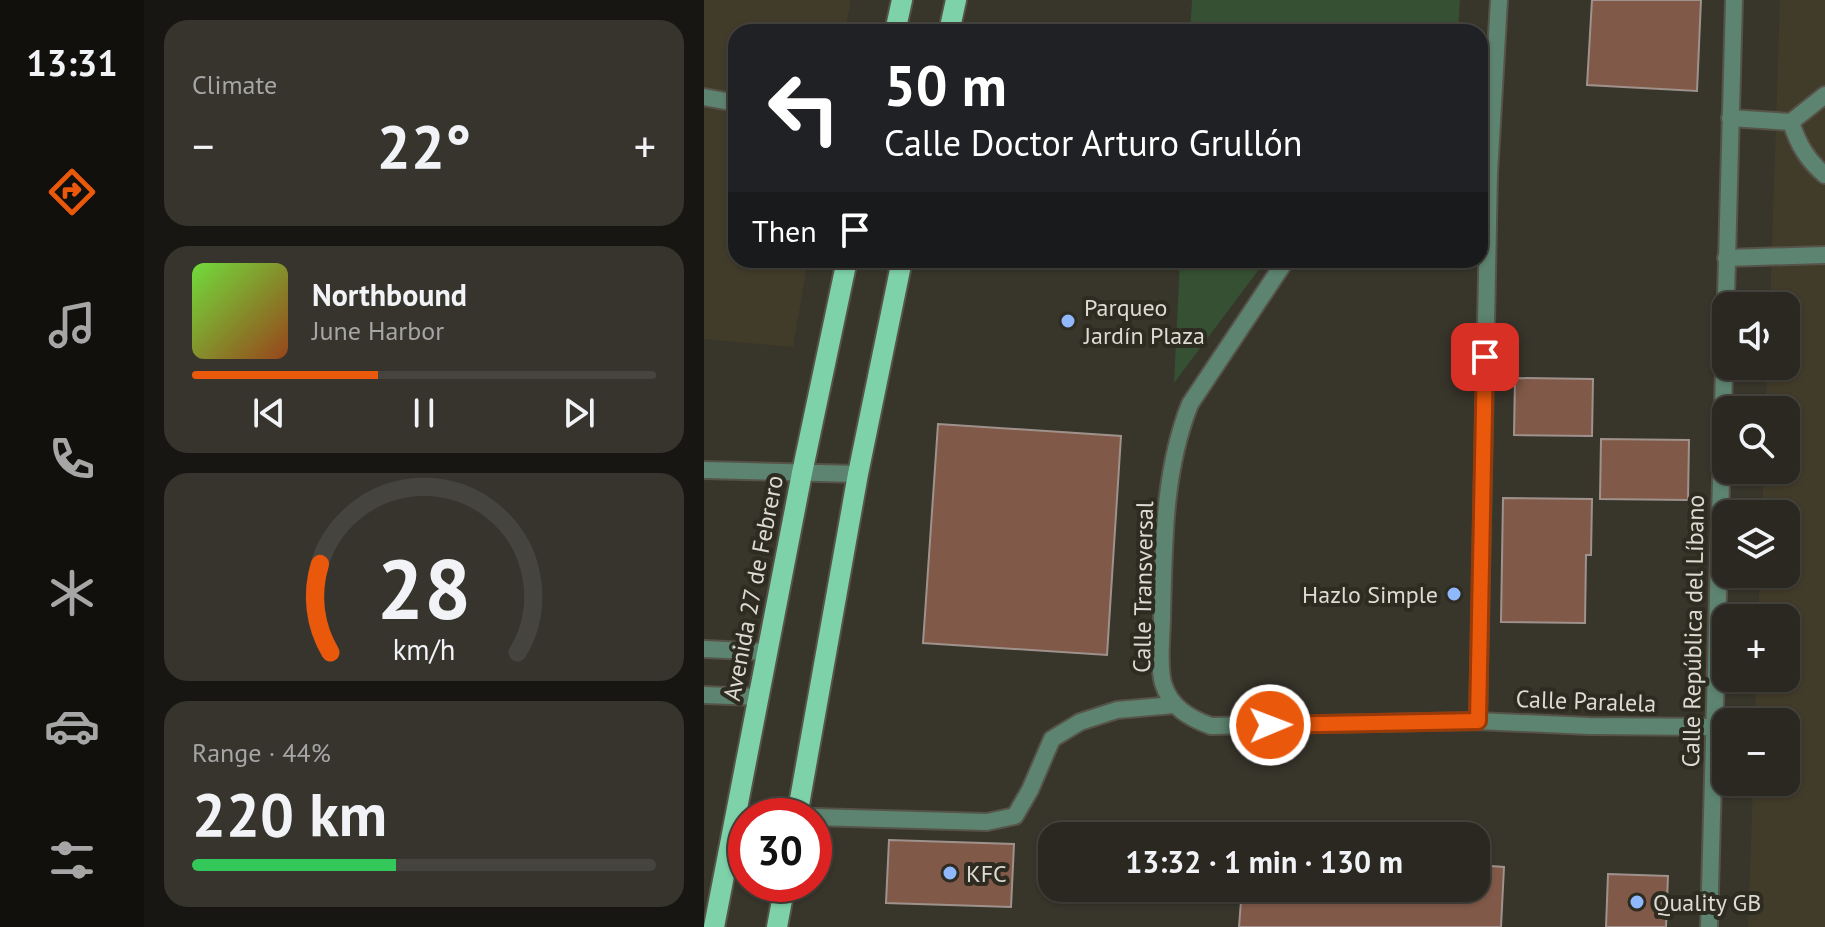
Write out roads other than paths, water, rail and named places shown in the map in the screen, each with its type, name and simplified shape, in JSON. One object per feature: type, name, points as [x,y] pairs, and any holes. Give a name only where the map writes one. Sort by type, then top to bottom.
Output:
[{"type":"main road","points":[[897,24],[902,0]]},
{"type":"main road","points":[[951,24],[956,0]]},
{"type":"main road","name":"Avenida 27 de Febrero","points":[[714,927],[802,473],[845,268]]},
{"type":"main road","points":[[800,798],[858,474],[900,268]]},
{"type":"main road","points":[[777,927],[782,902]]},
{"type":"street","points":[[1488,128],[1499,0]]},
{"type":"street","name":"Calle República del Líbano","points":[[1715,708],[1734,0]]},
{"type":"street","points":[[1730,118],[1791,122],[1825,95]]},
{"type":"street","points":[[704,97],[728,102]]},
{"type":"street","points":[[1791,122],[1797,141],[1811,163],[1825,175]]},
{"type":"street","points":[[1726,258],[1825,255]]},
{"type":"street","name":"Calle Transversal","points":[[1174,705],[1163,683],[1164,514],[1180,428],[1190,404],[1281,268]]},
{"type":"street","points":[[1478,721],[1483,268]]},
{"type":"street","points":[[704,470],[858,474]]},
{"type":"street","points":[[704,649],[767,652]]},
{"type":"street","points":[[704,695],[759,697]]},
{"type":"street","points":[[832,818],[987,822],[1015,816],[1052,739],[1080,722],[1117,710],[1174,705]]},
{"type":"street","name":"Calle Paralela","points":[[1174,705],[1191,719],[1211,726],[1478,721],[1712,727]]},
{"type":"street","name":"Calle República del Líbano","points":[[1709,927],[1713,796]]},
{"type":"place","name":"Parqueo Jardín Plaza","points":[[1068,321]]},
{"type":"place","name":"Hazlo Simple","points":[[1454,594]]},
{"type":"place","name":"KFC","points":[[950,873]]},
{"type":"place","name":"Quality GB","points":[[1637,902]]}]
